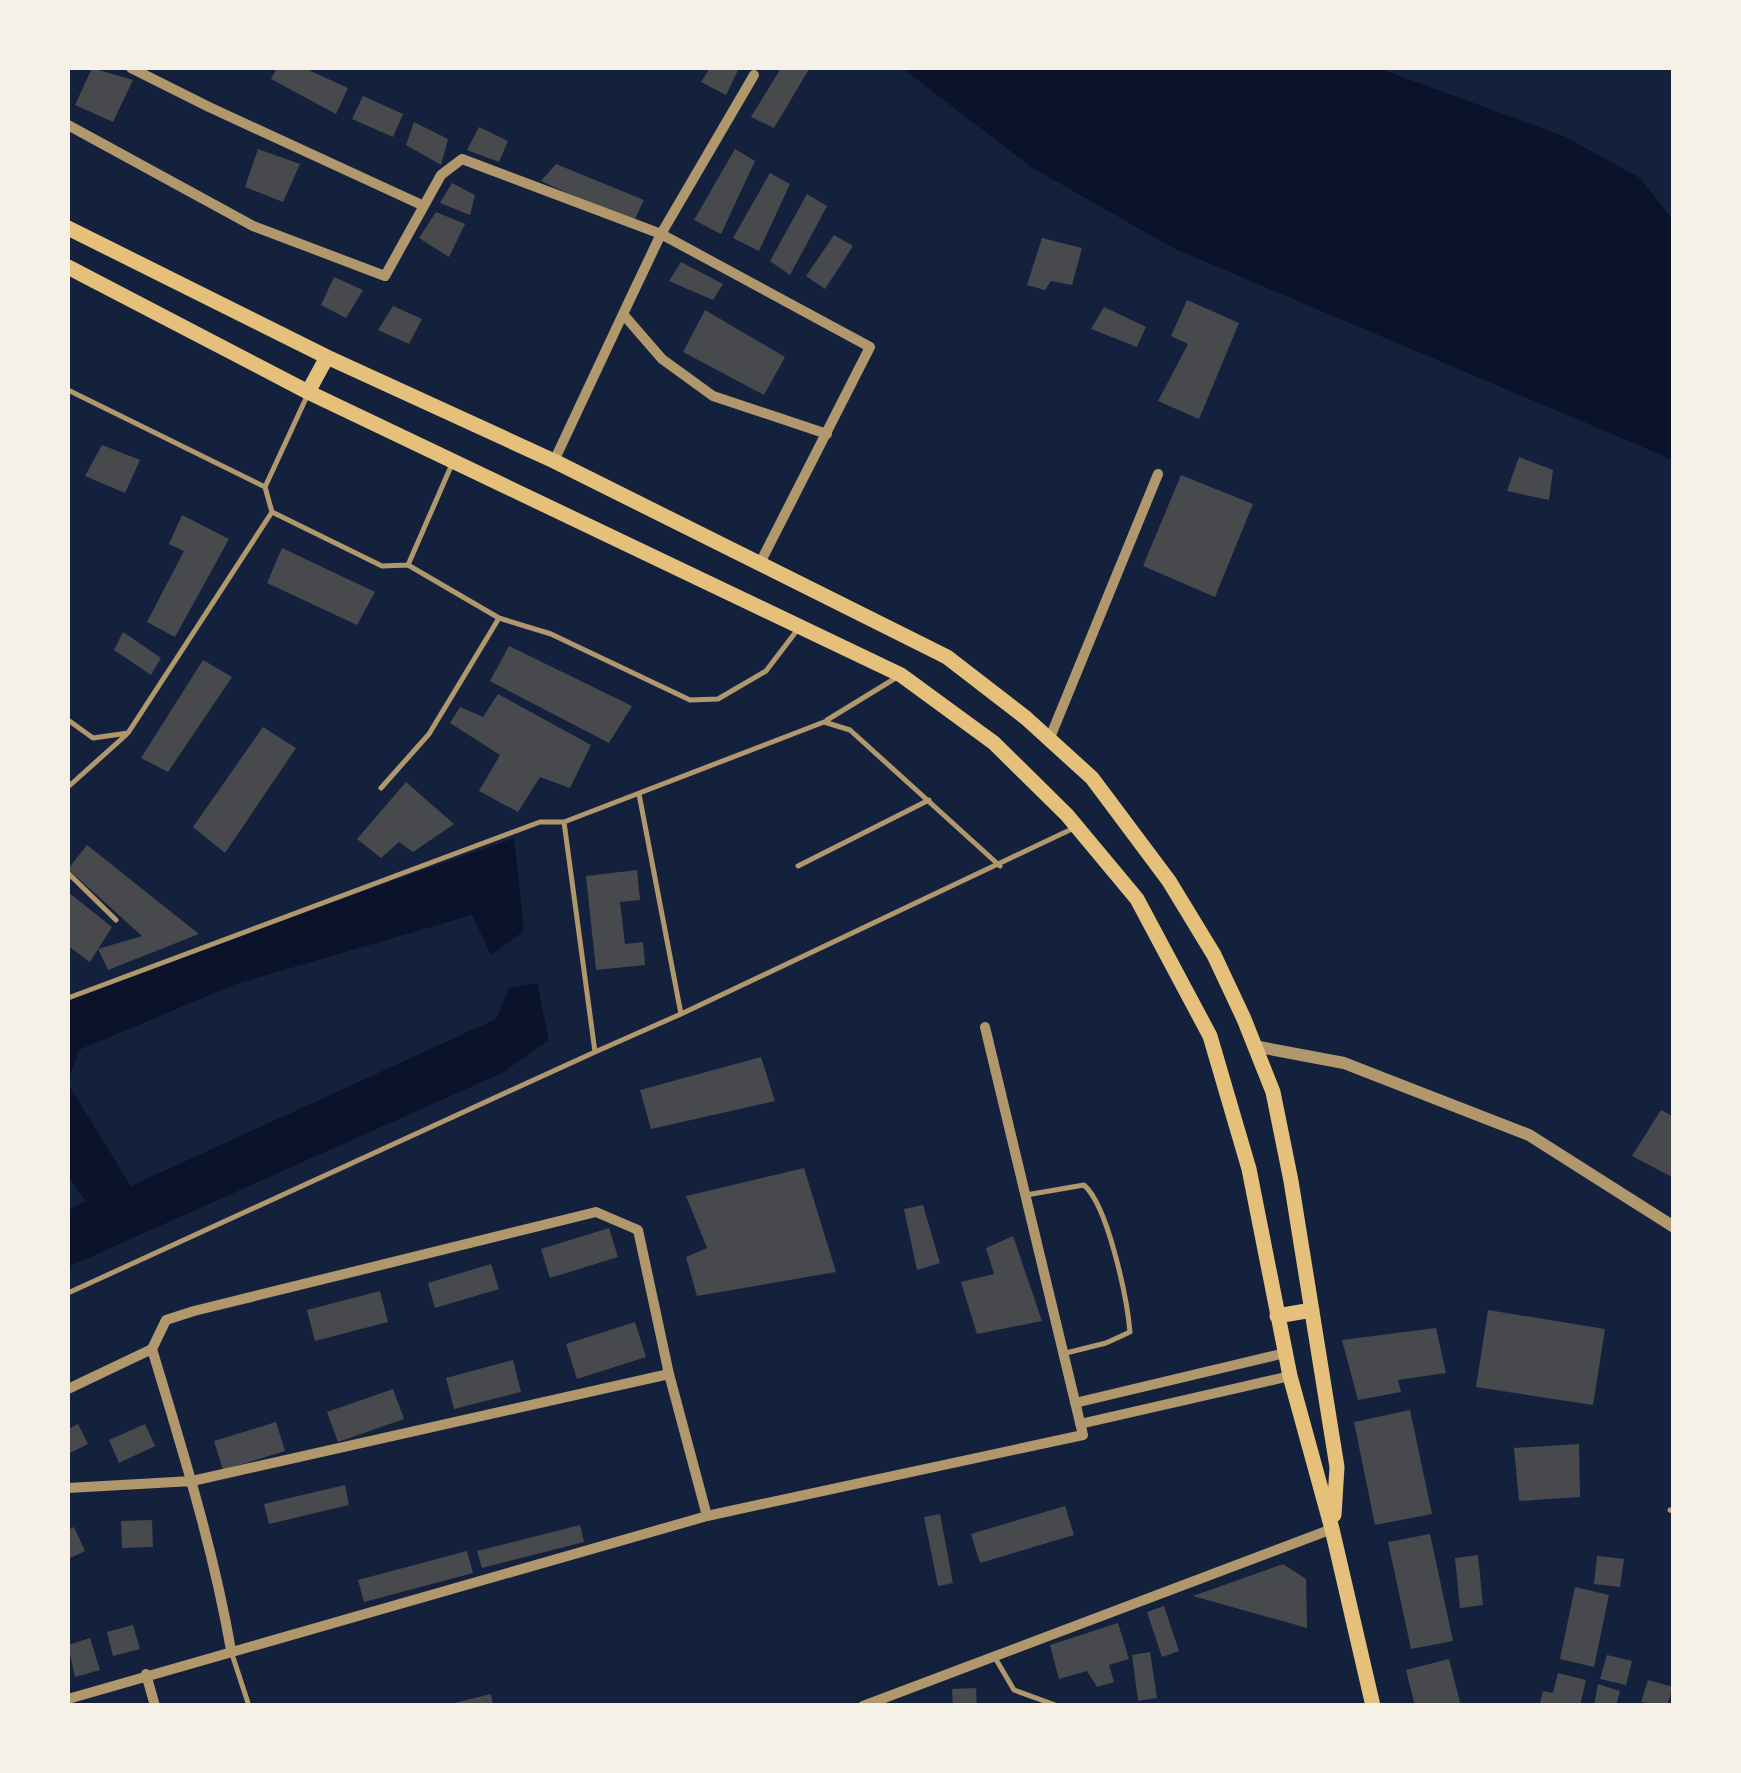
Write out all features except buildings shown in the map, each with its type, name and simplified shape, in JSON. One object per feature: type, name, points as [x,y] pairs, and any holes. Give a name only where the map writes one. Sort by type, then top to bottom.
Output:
[{"type":"main road","points":[[68,228],[327,358],[554,461],[947,657],[1092,778],[1169,881],[1214,955],[1272,1092],[1338,1467],[1332,1529]]},
{"type":"main road","points":[[68,267],[308,392],[901,674],[994,743],[1077,827],[1137,899],[1210,1036],[1250,1170],[1290,1376],[1332,1529],[1372,1706]]},
{"type":"main road","points":[[308,392],[327,358]]},
{"type":"main road","points":[[1277,1316],[1312,1310]]},
{"type":"street","points":[[131,68],[424,206]]},
{"type":"street","points":[[554,461],[661,234],[754,75]]},
{"type":"street","points":[[68,125],[253,226],[385,276],[441,175],[462,159],[661,234],[870,347],[760,563]]},
{"type":"street","points":[[623,314],[662,359],[713,396],[827,434]]},
{"type":"street","points":[[1050,740],[1158,474]]},
{"type":"street","points":[[68,1699],[707,1516],[1083,1435],[985,1026]]},
{"type":"street","points":[[1254,1046],[1344,1063],[1529,1135],[1674,1227]]},
{"type":"street","points":[[68,1390],[152,1349],[166,1320],[596,1212],[638,1230],[668,1374],[707,1516]]},
{"type":"street","points":[[152,1349],[192,1482],[231,1650]]},
{"type":"street","points":[[1075,1403],[1285,1353]]},
{"type":"street","points":[[68,1488],[192,1482],[668,1374]]},
{"type":"street","points":[[1080,1424],[1290,1376]]},
{"type":"street","points":[[863,1706],[885,1702],[994,1656],[1332,1529]]},
{"type":"street","points":[[146,1674],[154,1706]]},
{"type":"lane","points":[[68,390],[264,486]]},
{"type":"lane","points":[[308,392],[264,486],[272,512],[382,566],[408,565],[499,618],[550,634],[690,700],[718,700],[766,671],[800,627]]},
{"type":"lane","points":[[408,565],[453,461]]},
{"type":"lane","points":[[68,787],[128,733],[272,512]]},
{"type":"lane","points":[[381,788],[429,734],[499,618]]},
{"type":"lane","points":[[68,998],[540,822],[564,822],[639,794],[824,722],[901,674]]},
{"type":"lane","points":[[68,720],[93,738],[128,733]]},
{"type":"lane","points":[[824,722],[850,730],[1000,866]]},
{"type":"lane","points":[[639,794],[681,1014]]},
{"type":"lane","points":[[798,866],[929,800]]},
{"type":"lane","points":[[564,822],[594,1052]]},
{"type":"lane","points":[[68,1293],[681,1014],[1077,827]]},
{"type":"lane","points":[[68,873],[116,920]]},
{"type":"lane","points":[[1025,1195],[1084,1185],[1095,1194],[1128,1316],[1130,1332],[1063,1354]]},
{"type":"lane","points":[[231,1650],[249,1706]]},
{"type":"lane","points":[[994,1656],[1014,1690],[1058,1706]]},
{"type":"water","points":[[902,68],[1378,68],[1566,137],[1640,178],[1673,220],[1673,460],[1173,248],[1031,167]]},
{"type":"water","points":[[514,838],[524,931],[491,955],[472,915],[236,984],[79,1050],[68,1082],[68,996]]},
{"type":"water","points":[[537,983],[549,1040],[502,1073],[68,1267],[68,1211],[86,1201],[68,1176],[68,1084],[131,1186],[496,1019],[509,988]]}]
